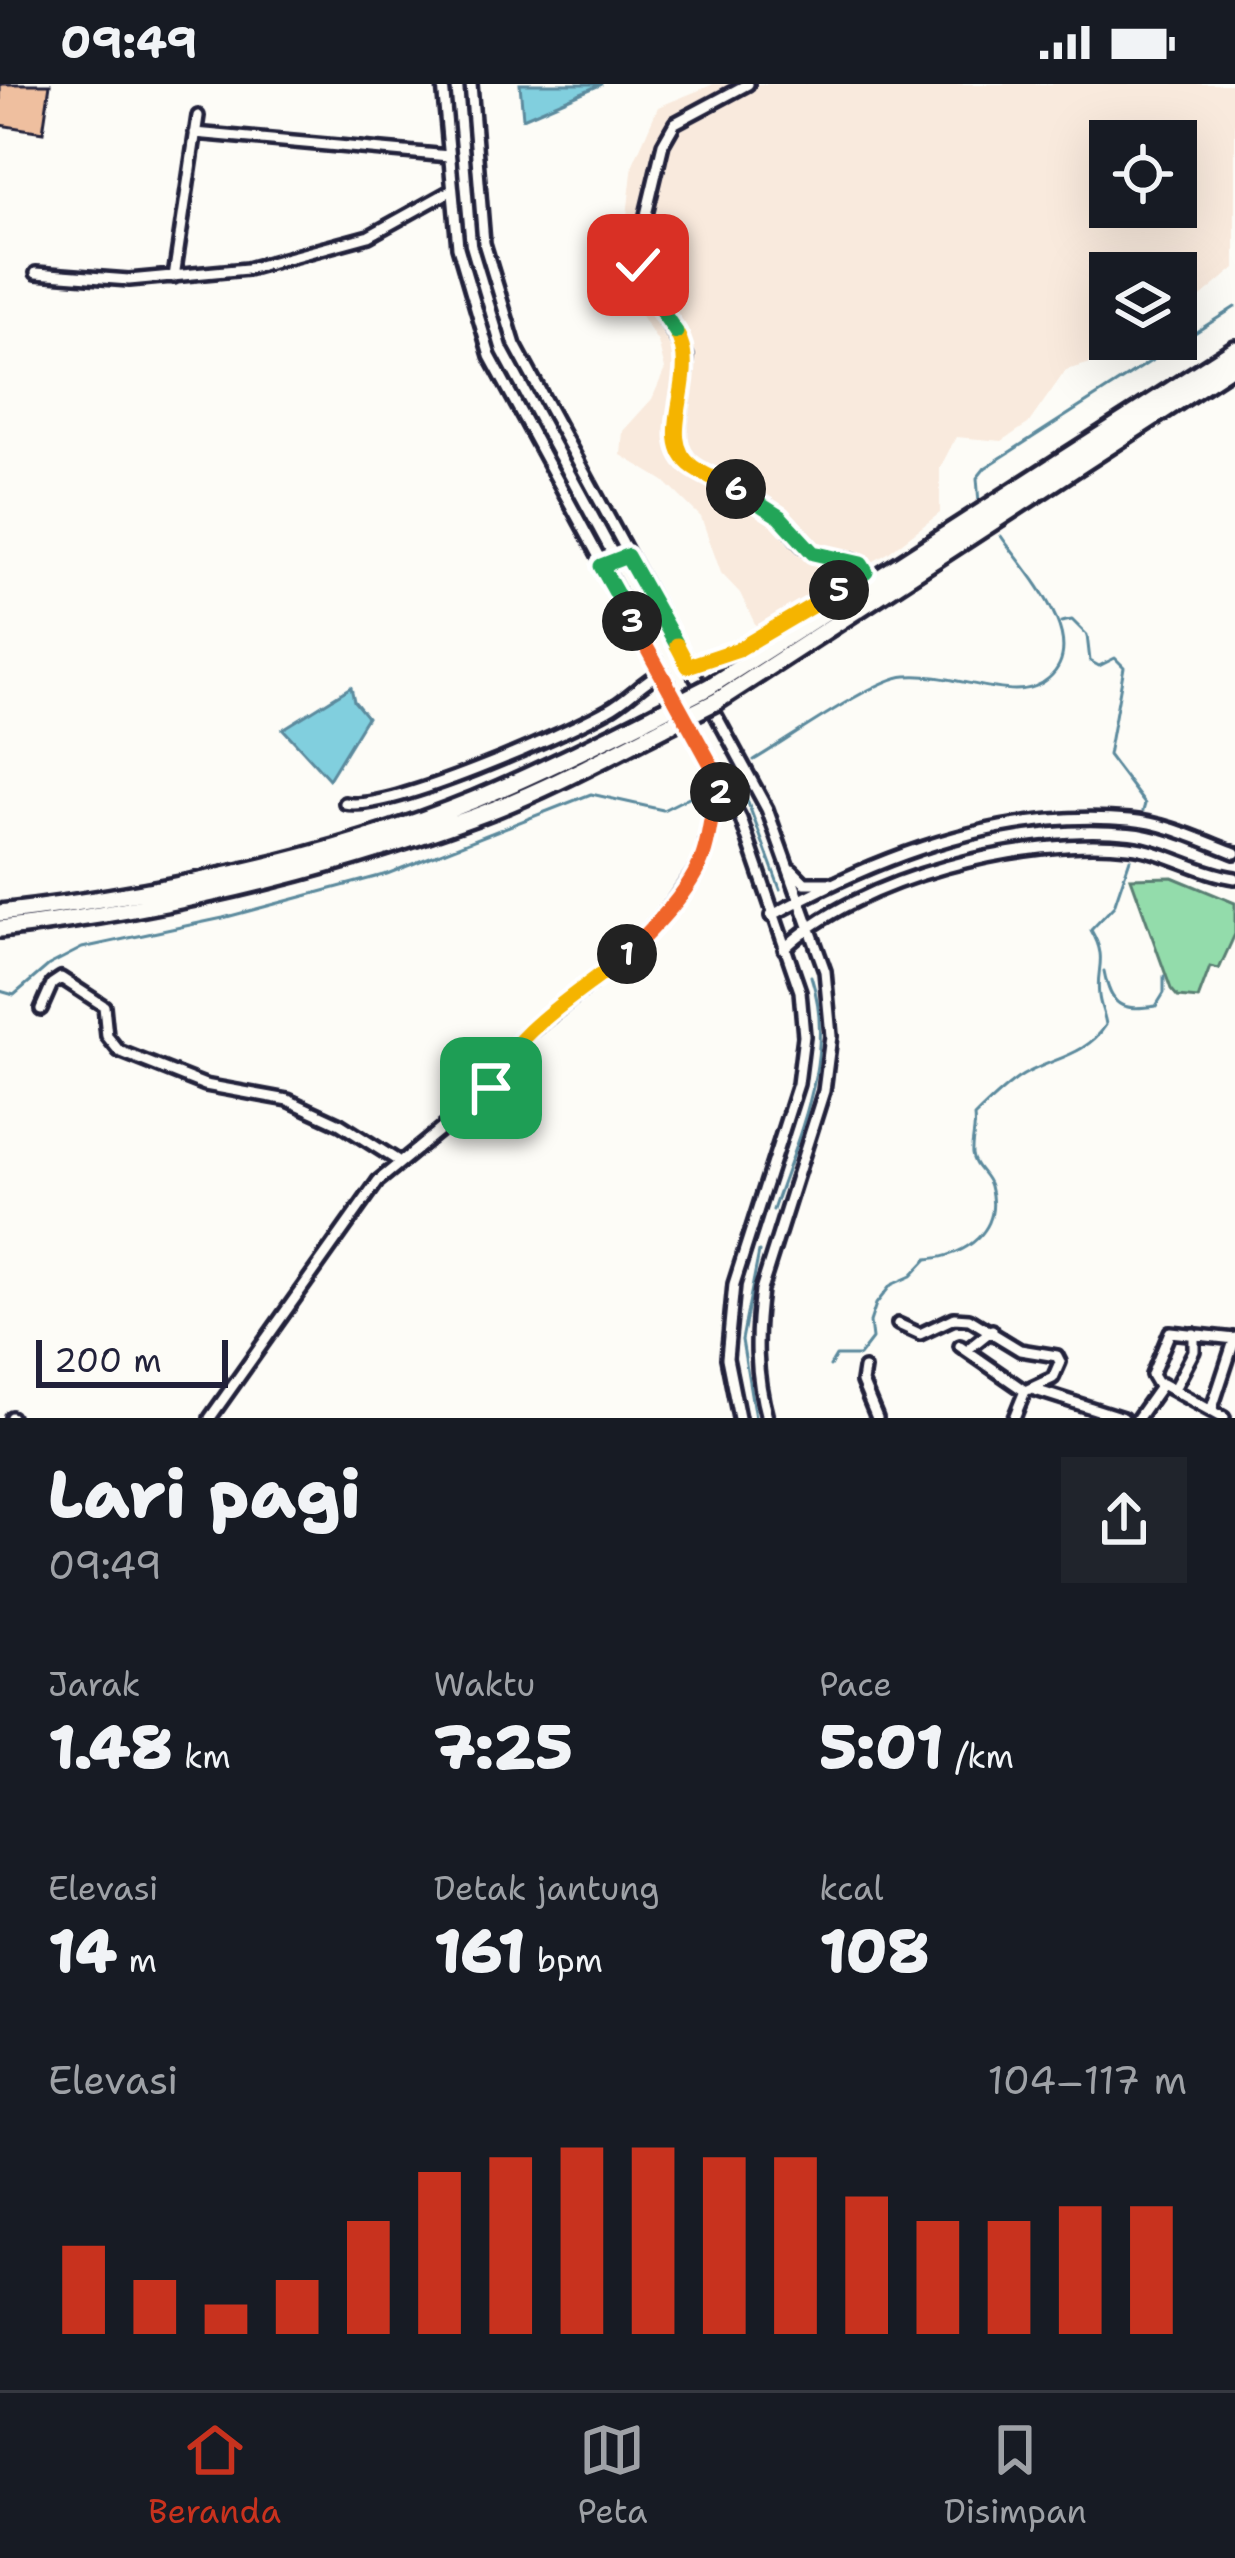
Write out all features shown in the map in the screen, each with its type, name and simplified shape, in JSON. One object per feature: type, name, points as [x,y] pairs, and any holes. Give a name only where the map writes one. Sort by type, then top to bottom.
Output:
[{"type":"highway","points":[[713,694],[1179,386],[1235,344]]},
{"type":"highway","points":[[0,929],[95,918],[228,891],[347,859],[477,816],[713,694],[1235,364]]},
{"type":"highway","points":[[1127,436],[1235,377]]},
{"type":"highway","points":[[0,913],[92,902],[342,844],[471,801],[662,720]]},
{"type":"street","points":[[443,84],[456,230],[466,285],[490,356],[720,781],[752,849],[800,991],[802,1062],[734,1285],[727,1358],[739,1418]]},
{"type":"street","points":[[470,84],[482,217],[493,278],[515,345],[767,809],[825,971],[830,1065],[761,1291],[757,1381],[767,1418]]},
{"type":"street","points":[[688,666],[739,649],[866,572],[849,559],[813,553],[764,504],[690,465],[676,443],[687,356],[639,275],[640,240],[664,144],[675,123],[748,84]]},
{"type":"street","points":[[174,277],[198,116]]},
{"type":"street","points":[[195,133],[449,156]]},
{"type":"street","points":[[36,274],[129,280],[247,269],[369,236],[477,165]]},
{"type":"street","points":[[456,230],[482,217]]},
{"type":"street","points":[[601,566],[627,556]]},
{"type":"street","points":[[345,803],[376,804],[477,768],[613,708],[632,687],[661,672]]},
{"type":"street","points":[[210,1418],[294,1293],[378,1181],[491,1088],[496,1072],[522,1040],[649,932],[700,862],[720,781]]},
{"type":"street","points":[[771,916],[839,881],[961,837],[1055,821],[1132,820],[1235,853]]},
{"type":"street","points":[[784,949],[807,926],[924,876],[967,863],[1057,848],[1129,847],[1235,878]]},
{"type":"street","points":[[785,860],[805,883],[839,881]]},
{"type":"street","points":[[41,1009],[52,984],[64,979],[104,1006],[109,1040],[119,1051],[205,1085],[288,1100],[340,1124],[400,1162]]},
{"type":"street","points":[[753,1224],[779,1233]]},
{"type":"street","points":[[898,1324],[920,1334],[962,1318],[992,1330],[1020,1350],[1060,1358],[1053,1378],[1028,1390],[1014,1418]]},
{"type":"street","points":[[992,1330],[963,1348],[1028,1390],[1123,1418]]},
{"type":"street","points":[[1211,1411],[1235,1338],[1169,1333],[1153,1375],[1158,1385],[1224,1418]]},
{"type":"street","points":[[1174,1389],[1193,1351],[1194,1334]]},
{"type":"street","points":[[864,1369],[862,1382],[878,1418]]},
{"type":"street","points":[[1138,1418],[1158,1385]]},
{"type":"shaded area","points":[[714,84],[1235,84],[1235,268],[1197,300],[1197,252],[1089,252],[1089,360],[1102,360],[1066,370],[1028,424],[1002,441],[956,437],[940,468],[940,513],[888,553],[757,628],[740,593],[721,573],[701,517],[664,481],[621,455],[623,431],[652,399],[665,369],[658,342],[631,300],[621,267],[633,164],[658,107]]},
{"type":"green space","points":[[1172,877],[1235,903],[1235,934],[1219,969],[1210,967],[1198,999],[1178,997],[1171,989],[1131,878]]},
{"type":"water","points":[[520,84],[602,84],[523,118]]},
{"type":"water","points":[[351,687],[354,701],[367,717],[329,779],[283,729]]},
{"type":"building","points":[[0,84],[50,84],[43,132],[0,125]]},
{"type":"waterway","points":[[979,503],[977,478],[985,468],[1235,307]]},
{"type":"waterway","points":[[754,760],[892,679],[933,677],[1015,690],[1049,678],[1060,662],[1059,625],[1038,586],[1001,536]]},
{"type":"waterway","points":[[1061,622],[1072,620],[1087,635],[1090,661],[1099,666],[1115,658],[1124,667],[1108,755],[1145,804],[1143,811]]},
{"type":"waterway","points":[[741,784],[780,889]]},
{"type":"waterway","points":[[0,991],[14,995],[49,965],[82,948],[223,918],[387,874],[591,794],[663,810],[711,786]]},
{"type":"waterway","points":[[830,1366],[836,1356],[859,1356],[872,1339],[870,1322],[876,1304],[891,1285],[911,1276],[927,1259],[967,1246],[986,1228],[993,1202],[988,1182],[973,1159],[974,1117],[1017,1079],[1077,1051],[1106,1025],[1098,986],[1099,949],[1091,930],[1114,906],[1130,859]]},
{"type":"waterway","points":[[1104,971],[1114,999],[1134,1008],[1156,1006],[1164,993],[1164,976]]},
{"type":"waterway","points":[[773,1210],[803,1124],[817,1065],[820,1035],[811,976]]},
{"type":"waterway","points":[[755,1418],[742,1340],[759,1252]]},
{"type":"route","points":[[491,1088],[508,1054],[625,956],[668,909],[705,852],[711,808],[720,793],[720,781],[601,566],[627,556],[688,666],[739,649],[866,572],[849,559],[813,553],[764,504],[694,468],[682,456],[675,435],[687,356],[646,288],[638,265]]}]
